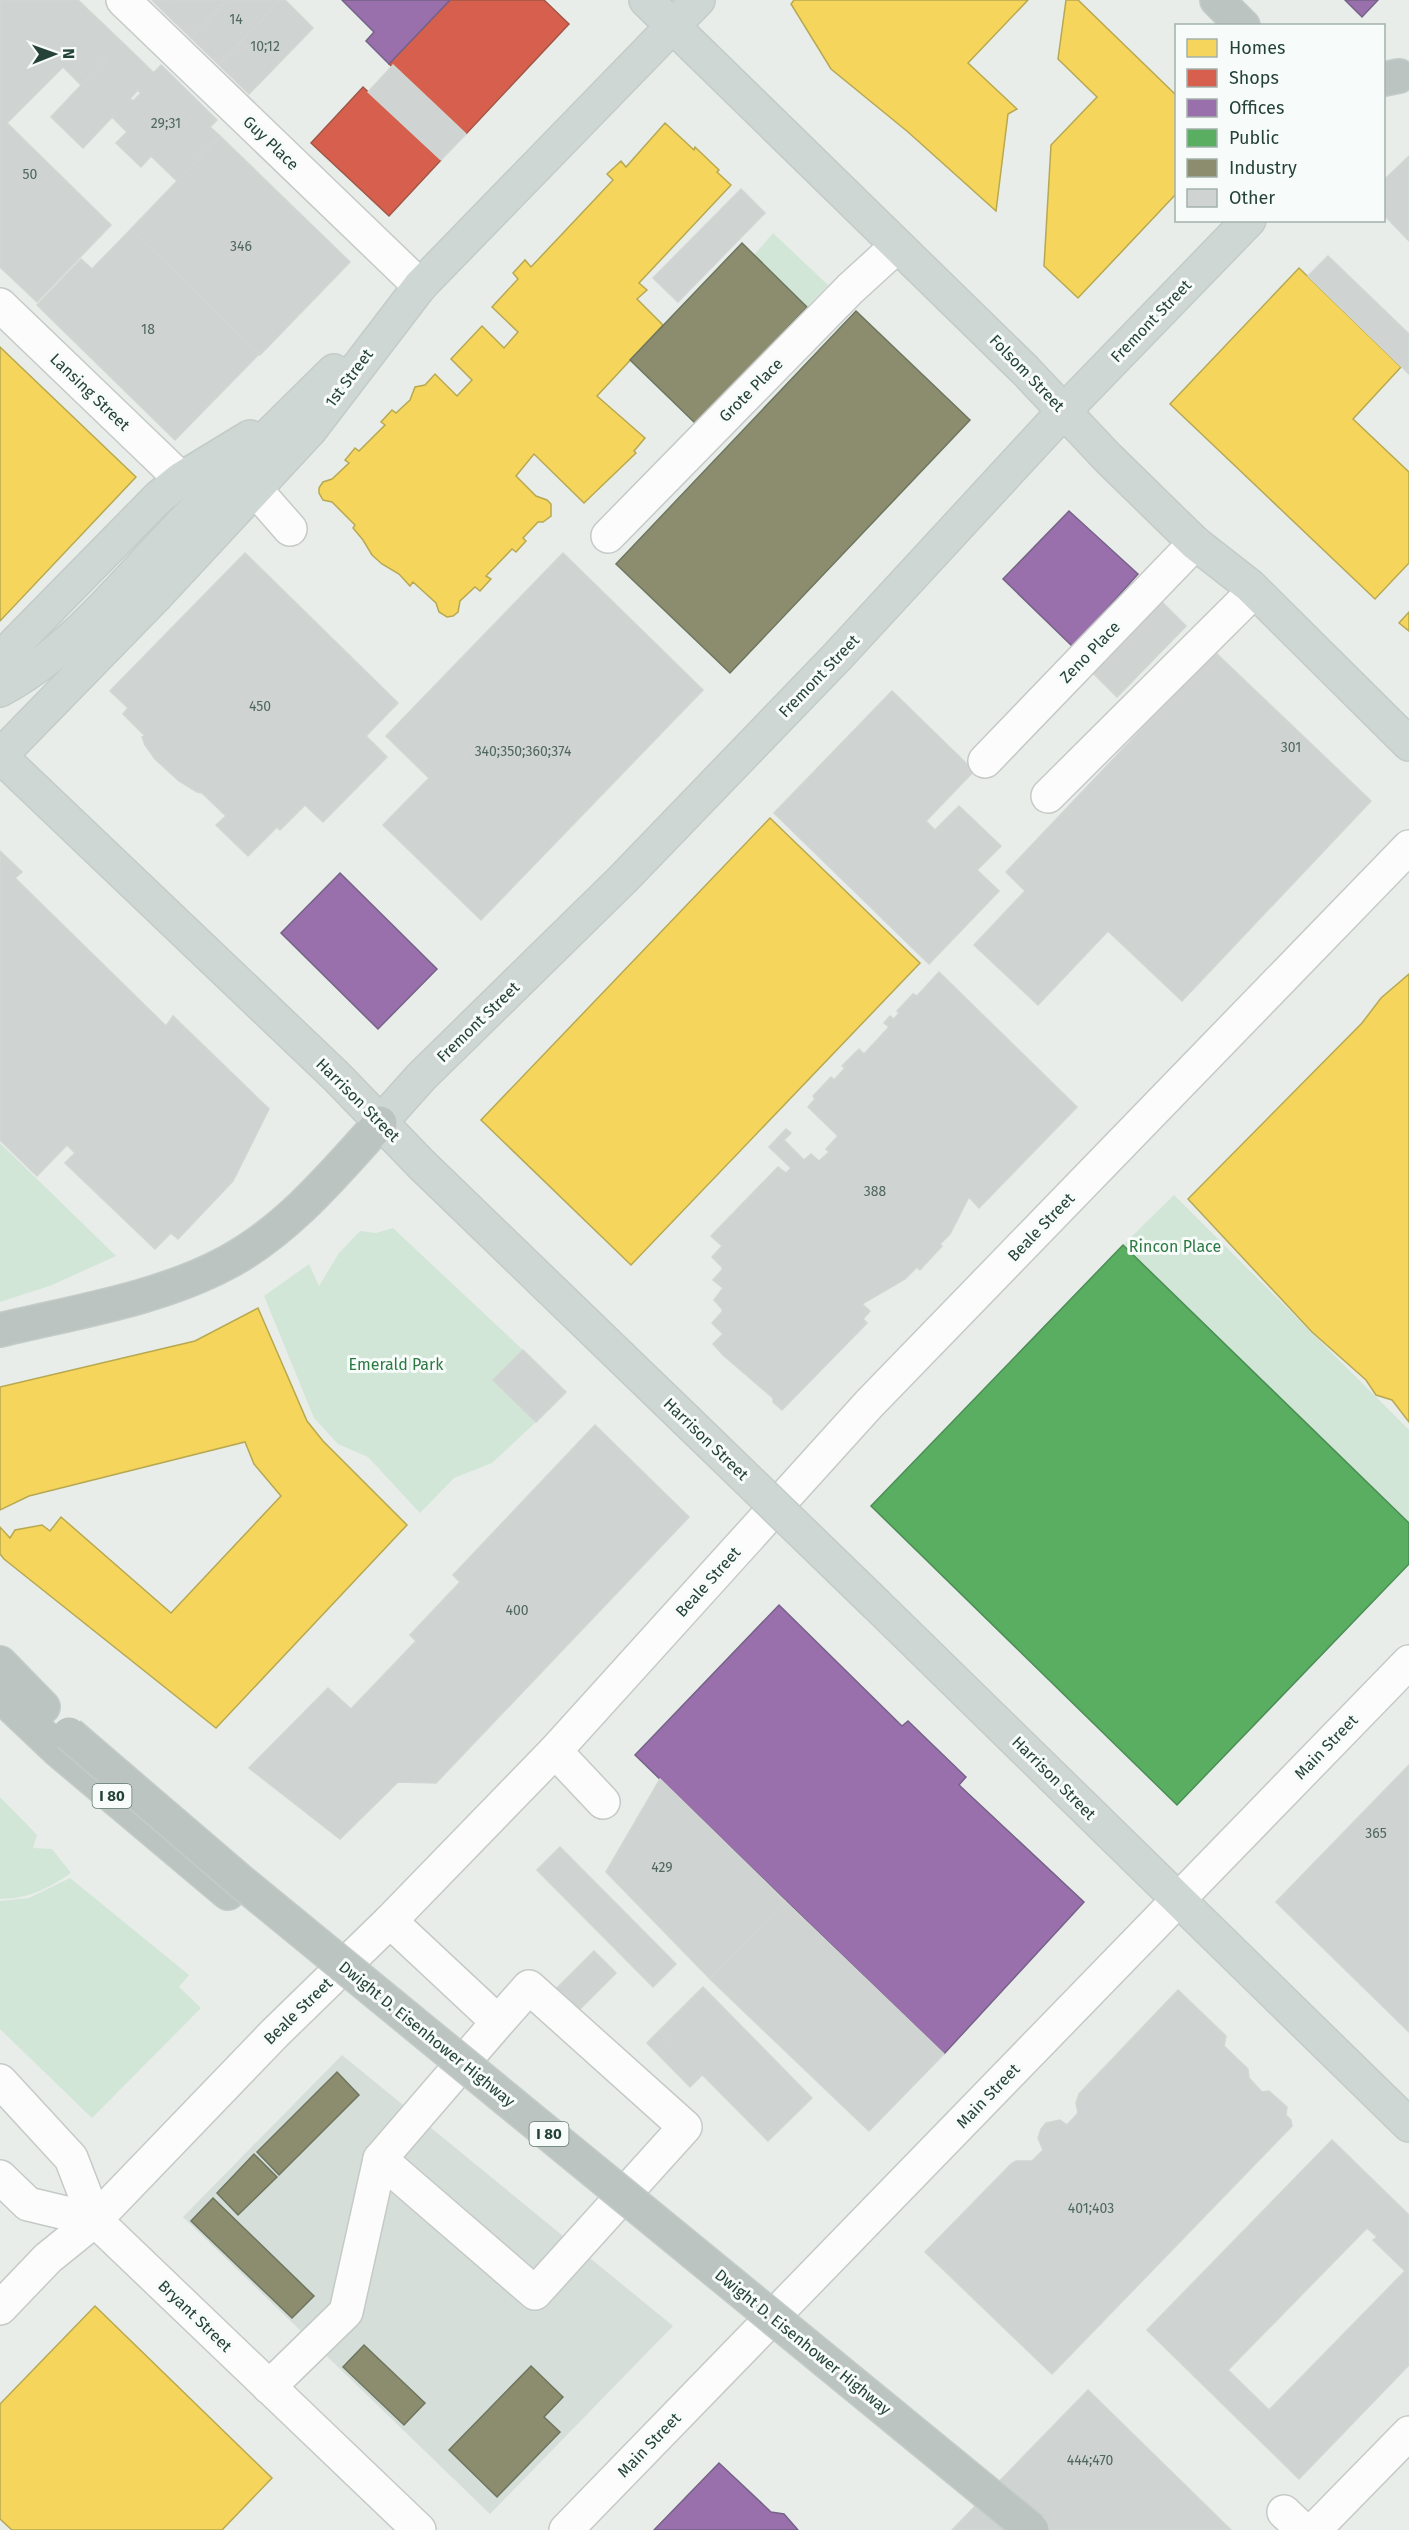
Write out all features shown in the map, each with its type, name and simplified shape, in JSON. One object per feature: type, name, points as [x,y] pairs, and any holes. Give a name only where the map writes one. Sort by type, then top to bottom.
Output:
[{"type":"highway","points":[[1217,0],[1241,24]]},
{"type":"highway","points":[[0,1330],[172,1286],[228,1263],[284,1222],[341,1167],[381,1123]]},
{"type":"highway","name":"Dwight D. Eisenhower Highway","points":[[0,1663],[69,1734],[239,1880],[1032,2530]]},
{"type":"highway","name":"Dwight D. Eisenhower Highway","points":[[0,1695],[58,1750],[228,1893],[1004,2530]]},
{"type":"main road","name":"Folsom Street","points":[[646,0],[1025,369],[1108,458],[1195,543],[1254,591],[1409,744]]},
{"type":"main road","name":"1st Street","points":[[0,756],[155,597],[310,430],[420,286],[698,0]]},
{"type":"main road","name":"Fremont Street","points":[[381,1123],[421,1077],[615,887],[837,657],[1064,411],[1247,222]]},
{"type":"main road","points":[[0,690],[29,673],[82,628],[205,500],[420,286]]},
{"type":"main road","points":[[0,659],[64,596],[138,517],[181,479],[295,409]]},
{"type":"main road","name":"Harrison Street","points":[[0,756],[337,1077],[381,1123],[1409,2125]]},
{"type":"street","name":"Guy Place","points":[[123,0],[420,286]]},
{"type":"street","name":"Grote Place","points":[[608,536],[842,298],[897,246]]},
{"type":"street","name":"Lansing Street","points":[[0,305],[181,479]]},
{"type":"street","points":[[254,488],[290,529]]},
{"type":"street","name":"Zeno Place","points":[[985,761],[1195,543]]},
{"type":"street","points":[[1047,796],[1254,591]]},
{"type":"street","name":"Beale Street","points":[[0,2308],[48,2258],[95,2220],[275,2033],[390,1922],[555,1751],[869,1404],[1409,847]]},
{"type":"street","name":"Main Street","points":[[566,2530],[1409,1662]]},
{"type":"street","points":[[555,1751],[603,1802]]},
{"type":"street","points":[[390,1922],[498,2022]]},
{"type":"street","points":[[269,2387],[346,2312],[380,2159],[529,1988],[685,2127],[535,2293],[380,2159]]},
{"type":"street","name":"Bryant Street","points":[[0,2081],[71,2158],[95,2220],[419,2530]]},
{"type":"street","points":[[0,2177],[28,2204],[95,2220]]},
{"type":"street","points":[[1314,2530],[1409,2433]]},
{"type":"shaded area","points":[[342,2055],[673,2326],[490,2514],[183,2217]]},
{"type":"green space","points":[[773,233],[828,285],[807,307],[754,255]]},
{"type":"green space","points":[[0,1143],[116,1256],[52,1285],[0,1302]]},
{"type":"green space","name":"Rincon Place","points":[[1174,1195],[1409,1430],[1409,1523],[1123,1245]]},
{"type":"green space","name":"Emerald Park","points":[[393,1228],[523,1350],[536,1422],[492,1463],[454,1478],[420,1513],[368,1457],[338,1444],[314,1418],[264,1296],[309,1264],[319,1286],[339,1253],[360,1231],[376,1233]]},
{"type":"green space","points":[[0,1797],[37,1835],[33,1848],[52,1849],[71,1873],[38,1892],[0,1899]]},
{"type":"green space","points":[[70,1878],[189,1975],[179,1987],[201,2008],[92,2118],[0,2029],[0,1901],[29,1898]]},
{"type":"building: Homes","points":[[794,0],[1028,0],[968,63],[1017,109],[1008,114],[996,211],[908,132],[831,69],[791,4]]},
{"type":"building: Homes","points":[[1066,0],[1078,0],[1175,94],[1175,195],[1078,298],[1044,266],[1051,145],[1097,97],[1058,59]]},
{"type":"building: Homes","points":[[665,123],[694,150],[695,147],[731,185],[639,283],[647,290],[637,299],[663,325],[597,396],[645,438],[634,451],[636,453],[584,503],[534,454],[516,476],[536,496],[551,504],[551,516],[543,522],[538,522],[523,538],[526,541],[516,552],[512,549],[486,576],[491,579],[480,591],[475,587],[460,601],[458,612],[447,617],[439,612],[436,603],[413,582],[410,586],[399,574],[372,555],[353,528],[355,525],[332,502],[323,500],[319,488],[323,482],[332,479],[349,463],[345,460],[355,448],[359,451],[385,425],[381,422],[392,410],[396,413],[410,400],[415,387],[425,385],[435,374],[457,396],[472,380],[451,359],[482,326],[504,348],[518,332],[492,307],[518,279],[513,273],[525,260],[531,267],[613,180],[607,174],[621,161],[626,167]]},
{"type":"building: Homes","points":[[1299,268],[1401,367],[1353,419],[1409,472],[1409,563],[1375,599],[1170,404]]},
{"type":"building: Homes","points":[[0,347],[136,477],[0,621]]},
{"type":"building: Homes","points":[[1409,612],[1409,631],[1399,623]]},
{"type":"building: Homes","points":[[770,818],[920,963],[631,1265],[481,1120]]},
{"type":"building: Homes","points":[[1409,974],[1409,1422],[1392,1400],[1376,1395],[1366,1380],[1312,1332],[1188,1199],[1362,1023],[1381,998]]},
{"type":"building: Homes","points":[[258,1308],[307,1421],[323,1441],[407,1525],[216,1728],[4,1559],[0,1554],[0,1527],[10,1538],[15,1530],[42,1525],[50,1531],[61,1517],[171,1613],[281,1496],[254,1464],[245,1442],[29,1496],[0,1510],[0,1387],[195,1341]]},
{"type":"building: Homes","points":[[95,2306],[272,2478],[222,2530],[12,2530],[0,2519],[0,2404]]},
{"type":"building: Shops","points":[[450,0],[544,0],[569,24],[466,134],[389,64]]},
{"type":"building: Shops","points":[[363,87],[441,160],[389,216],[311,143]]},
{"type":"building: Offices","points":[[342,0],[450,0],[389,64],[366,41],[374,32]]},
{"type":"building: Offices","points":[[1345,0],[1378,0],[1362,17]]},
{"type":"building: Offices","points":[[1069,511],[1138,574],[1073,647],[1003,579]]},
{"type":"building: Offices","points":[[340,873],[437,969],[378,1029],[281,933]]},
{"type":"building: Offices","points":[[779,1605],[902,1726],[908,1721],[966,1777],[959,1785],[1084,1902],[944,2054],[635,1755]]},
{"type":"building: Offices","points":[[719,2463],[771,2512],[784,2514],[798,2530],[654,2530]]},
{"type":"building: Public","points":[[1123,1245],[1409,1523],[1409,1564],[1177,1805],[871,1506]]},
{"type":"building: Industry","points":[[742,243],[807,307],[696,424],[630,360]]},
{"type":"building: Industry","points":[[856,311],[970,420],[730,673],[616,564]]},
{"type":"building: Industry","points":[[337,2072],[359,2095],[279,2175],[257,2152]]},
{"type":"building: Industry","points":[[254,2154],[277,2177],[238,2215],[217,2193]]},
{"type":"building: Industry","points":[[213,2198],[314,2296],[292,2318],[191,2221]]},
{"type":"building: Industry","points":[[364,2345],[425,2403],[404,2425],[343,2367]]},
{"type":"building: Industry","points":[[531,2366],[563,2397],[544,2417],[560,2432],[497,2497],[449,2450]]},
{"type":"building: Other","points":[[0,0],[78,0],[122,42],[81,85],[63,67],[7,123],[111,225],[37,302],[0,267]]},
{"type":"building: Other","points":[[152,0],[175,0],[164,12]]},
{"type":"building: Other","points":[[175,0],[227,0],[191,38],[164,12]]},
{"type":"building: Other","points":[[227,0],[281,0],[219,65],[191,38]]},
{"type":"building: Other","points":[[281,0],[285,0],[313,28],[249,94],[219,65]]},
{"type":"building: Other","points":[[122,42],[154,73],[83,148],[51,117]]},
{"type":"building: Other","points":[[161,65],[217,120],[210,127],[220,136],[177,181],[151,156],[141,167],[116,143],[127,132],[112,117],[130,98],[133,101],[141,93],[137,90]]},
{"type":"building: Other","points":[[393,65],[466,134],[441,160],[368,92]]},
{"type":"building: Other","points":[[220,136],[350,262],[260,355],[131,229]]},
{"type":"building: Other","points":[[1409,156],[1409,241],[1385,216],[1385,179]]},
{"type":"building: Other","points":[[741,189],[765,213],[678,302],[653,278]]},
{"type":"building: Other","points":[[131,229],[259,354],[175,440],[37,305],[81,259],[92,269]]},
{"type":"building: Other","points":[[1328,256],[1409,334],[1409,374],[1308,276]]},
{"type":"building: Other","points":[[245,553],[398,703],[366,736],[387,757],[323,822],[305,805],[280,830],[277,827],[248,856],[216,825],[226,816],[202,793],[179,781],[155,759],[145,745],[142,737],[145,736],[123,714],[128,708],[110,691]]},
{"type":"building: Other","points":[[563,553],[703,690],[481,920],[383,825],[429,778],[386,736]]},
{"type":"building: Other","points":[[1162,602],[1186,626],[1117,697],[1093,673]]},
{"type":"building: Other","points":[[1215,652],[1371,801],[1182,1001],[1108,931],[1038,1005],[974,945],[1025,891],[1006,872]]},
{"type":"building: Other","points":[[892,691],[974,771],[926,821],[935,830],[959,806],[1001,846],[977,870],[999,891],[929,964],[774,813]]},
{"type":"building: Other","points":[[0,851],[22,872],[15,878],[166,1026],[173,1016],[269,1109],[233,1181],[178,1239],[171,1233],[155,1249],[65,1163],[75,1153],[67,1145],[37,1176],[0,1140]]},
{"type":"building: Other","points":[[939,972],[1077,1107],[979,1208],[969,1197],[950,1234],[940,1244],[942,1246],[920,1270],[917,1267],[905,1279],[862,1304],[870,1311],[863,1319],[867,1323],[782,1410],[773,1402],[773,1398],[713,1344],[723,1334],[712,1323],[722,1312],[714,1300],[723,1288],[713,1280],[722,1267],[712,1257],[722,1246],[711,1236],[778,1167],[786,1173],[791,1168],[769,1147],[786,1129],[791,1133],[784,1140],[804,1160],[811,1154],[819,1161],[829,1152],[826,1149],[838,1136],[808,1107],[815,1099],[813,1096],[831,1077],[834,1080],[845,1068],[842,1066],[859,1049],[864,1054],[889,1027],[884,1023],[890,1016],[894,1019],[899,1013],[897,1011],[913,994],[917,996]]},
{"type":"building: Other","points":[[523,1350],[566,1392],[536,1422],[493,1380]]},
{"type":"building: Other","points":[[595,1425],[689,1517],[436,1783],[398,1782],[340,1839],[249,1768],[328,1688],[351,1709],[416,1641],[410,1635],[460,1582],[453,1575]]},
{"type":"building: Other","points":[[1409,1765],[1409,2032],[1276,1902]]},
{"type":"building: Other","points":[[660,1779],[785,1901],[710,1979],[606,1872]]},
{"type":"building: Other","points":[[560,1847],[676,1964],[653,1987],[537,1870]]},
{"type":"building: Other","points":[[785,1901],[944,2054],[869,2131],[710,1979]]},
{"type":"building: Other","points":[[594,1951],[616,1973],[579,2010],[557,1988]]},
{"type":"building: Other","points":[[703,1987],[812,2098],[768,2141],[659,2031]]},
{"type":"building: Other","points":[[1178,1990],[1226,2036],[1224,2046],[1248,2069],[1249,2078],[1262,2092],[1269,2091],[1287,2107],[1286,2115],[1291,2120],[1292,2126],[1052,2374],[925,2252],[1011,2164],[1016,2161],[1032,2161],[1043,2150],[1038,2138],[1046,2123],[1060,2120],[1067,2125],[1078,2113],[1076,2103],[1079,2094]]},
{"type":"building: Other","points":[[659,2031],[702,2075],[690,2087],[647,2043]]},
{"type":"building: Other","points":[[1332,2140],[1409,2215],[1409,2365],[1299,2479],[1147,2330]],"holes":[[[1367,2228],[1377,2237],[1373,2240],[1405,2271],[1269,2410],[1228,2370]]]},
{"type":"building: Other","points":[[1088,2390],[1231,2530],[952,2530]]}]
